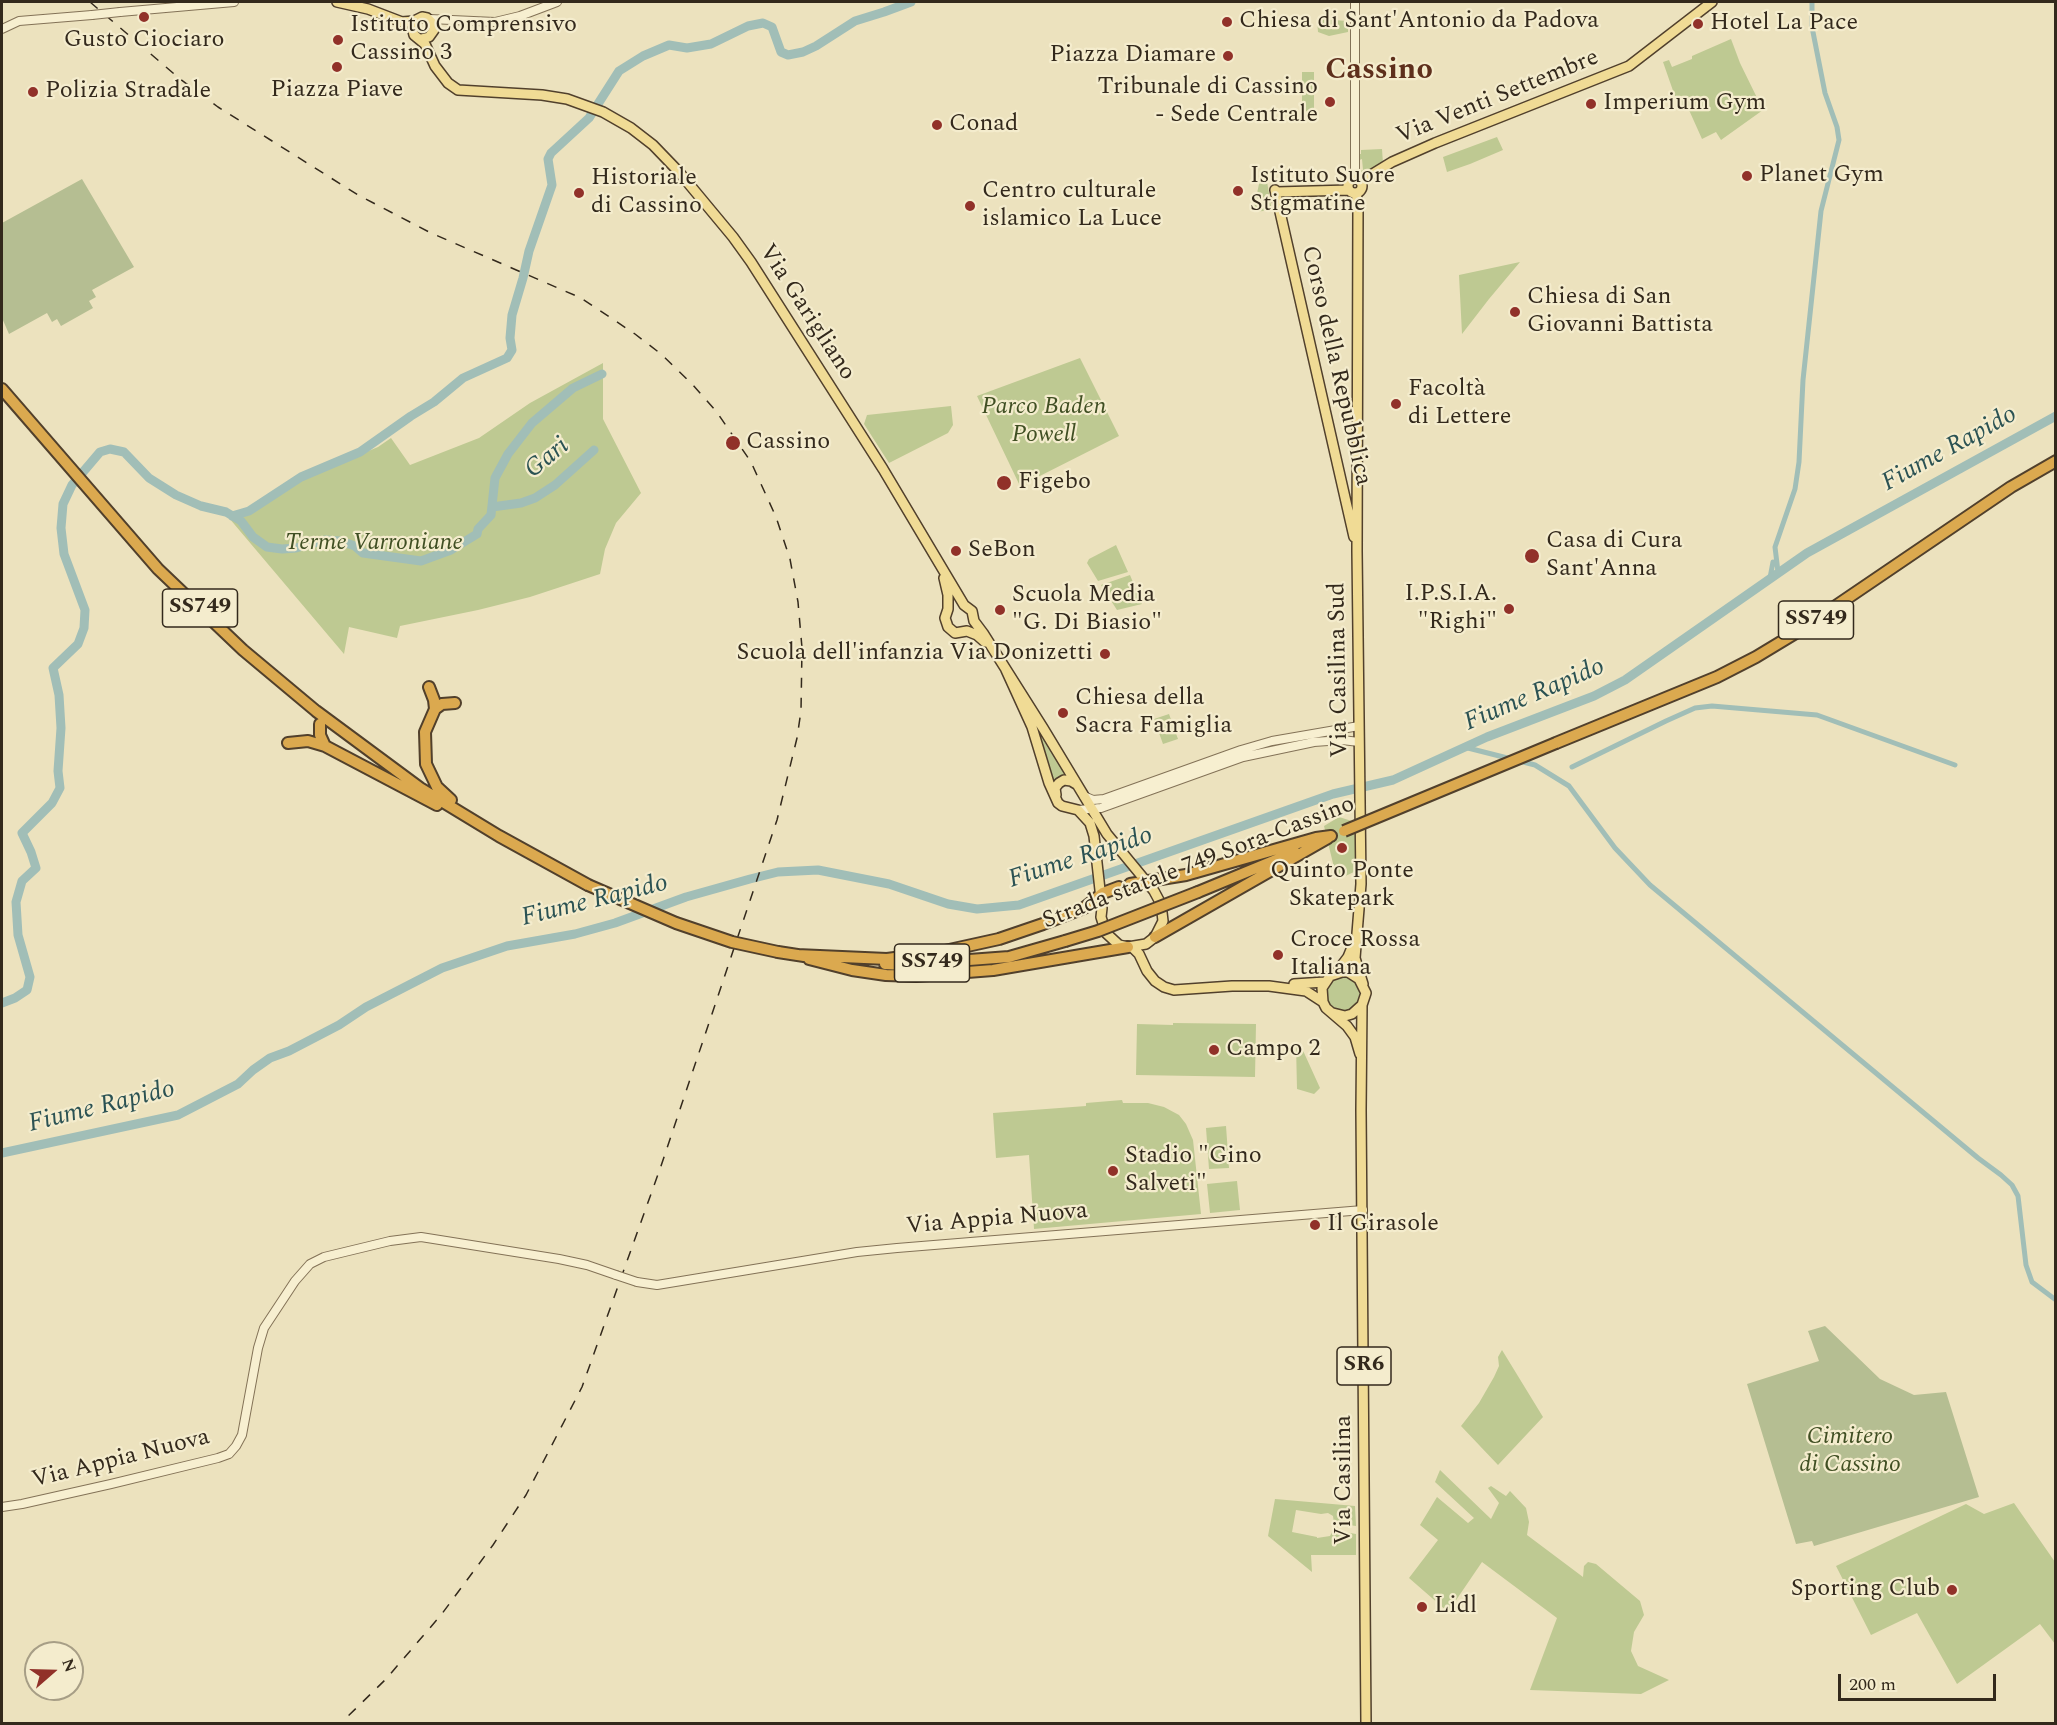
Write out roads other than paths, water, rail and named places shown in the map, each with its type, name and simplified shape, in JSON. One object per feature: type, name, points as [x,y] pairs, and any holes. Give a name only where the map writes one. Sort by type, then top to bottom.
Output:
[{"type":"highway","name":"Strada statale 749 Sora-Cassino","points":[[2,389],[93,496],[175,585],[243,650],[316,711],[420,788],[588,885],[676,923],[732,942],[778,952],[850,962],[903,965],[1009,957],[1098,931],[1198,892],[1717,677],[1799,631],[2011,487],[2055,461]]},
{"type":"highway","points":[[429,687],[435,709],[425,732],[428,772],[448,799],[500,836]]},
{"type":"highway","points":[[435,709],[442,704],[455,703]]},
{"type":"highway","points":[[320,724],[320,735],[325,746]]},
{"type":"highway","points":[[288,743],[308,741],[325,746],[500,836]]},
{"type":"highway","points":[[797,955],[887,959],[940,952],[999,939],[1084,908],[1100,892],[1142,879],[1161,880],[1186,875],[1316,838],[1331,836]]},
{"type":"highway","points":[[1154,939],[1331,836]]},
{"type":"highway","points":[[797,955],[852,970],[886,975],[916,976],[993,970],[1130,947]]},
{"type":"main road","points":[[337,2],[368,9],[413,26]]},
{"type":"main road","name":"Via Venti Settembre","points":[[1351,190],[1349,181],[1358,180],[1436,143],[1629,66],[1712,2]]},
{"type":"main road","points":[[413,26],[422,17],[433,24],[441,72]]},
{"type":"main road","points":[[413,26],[416,37],[421,39],[427,38],[433,32]]},
{"type":"main road","name":"Via Garigliano","points":[[421,39],[435,66],[448,83],[458,90],[542,95],[603,111],[653,145],[679,172],[737,243],[883,469],[964,605],[972,611],[974,621],[1044,728],[1095,814],[1123,855],[1157,896]]},
{"type":"main road","points":[[1354,518],[1358,205],[1351,190],[1362,188],[1358,180]]},
{"type":"main road","name":"Corso della Repubblica","points":[[1351,190],[1280,187],[1275,190],[1354,518]]},
{"type":"main road","name":"Via Casilina Sud","points":[[1354,518],[1358,551],[1361,884],[1355,958],[1363,984]]},
{"type":"main road","name":"Via Garigliano","points":[[941,567],[948,595],[948,609],[945,618],[948,627],[958,633],[967,631],[977,635],[993,649]]},
{"type":"main road","points":[[948,609],[955,605],[964,605]]},
{"type":"main road","points":[[967,631],[974,621]]},
{"type":"main road","name":"Via Garigliano","points":[[1006,670],[1032,727],[1049,783],[1056,795]]},
{"type":"main road","points":[[1076,784],[1064,780],[1055,788],[1056,795],[1058,803],[1078,810],[1090,824],[1094,837],[1102,926],[1112,940],[1130,947],[1139,954],[1155,981],[1174,990],[1233,986],[1299,986],[1325,981],[1336,973],[1348,972],[1363,984]]},
{"type":"main road","points":[[1095,814],[1103,807]]},
{"type":"main road","points":[[1102,908],[1111,892],[1124,886],[1148,888],[1157,896],[1164,913],[1161,930],[1148,951],[1148,960],[1158,977],[1174,986],[1232,981],[1270,981],[1299,986]]},
{"type":"main road","name":"Via Casilina Sud","points":[[1336,973],[1348,957],[1358,933]]},
{"type":"main road","points":[[1130,947],[1139,947],[1154,939]]},
{"type":"main road","points":[[1323,1002],[1321,995],[1325,981]]},
{"type":"main road","name":"Via Casilina","points":[[1363,984],[1365,993],[1362,1005],[1361,1056],[1366,1724]]},
{"type":"main road","name":"Via Casilina","points":[[1299,986],[1323,1002],[1347,1026],[1355,1036],[1361,1056]]},
{"type":"main road","points":[[1331,1012],[1345,1016],[1352,1014],[1362,1005]]},
{"type":"street","points":[[2,29],[20,21],[234,2]]},
{"type":"street","points":[[430,20],[495,22],[557,2]]},
{"type":"street","points":[[1355,2],[1358,180]]},
{"type":"street","points":[[433,32],[445,24],[460,21]]},
{"type":"street","points":[[1084,796],[1093,800],[1104,799],[1272,741],[1359,726]]},
{"type":"street","points":[[1103,807],[1243,757],[1314,741],[1359,742]]},
{"type":"street","points":[[1078,810],[1095,814]]},
{"type":"street","name":"Via Appia Nuova","points":[[2,1507],[111,1484],[229,1454],[242,1435],[258,1348],[264,1328],[295,1281],[310,1264],[324,1257],[398,1239],[421,1237],[559,1259],[637,1282],[657,1285],[857,1252],[1363,1210]]},
{"type":"waterway","points":[[232,516],[249,511],[301,477],[360,452],[434,402],[463,378],[507,358],[512,350],[510,338],[512,315],[529,251],[552,185],[548,159],[551,153],[589,118],[619,71],[643,56],[669,45],[687,48],[711,44],[748,26],[763,23],[772,27],[781,52],[788,55],[803,52],[855,21],[911,2]]},
{"type":"waterway","points":[[1778,572],[1775,547],[1795,489],[1799,462],[1803,380],[1821,211],[1839,140],[1825,93],[1812,27],[1812,2]]},
{"type":"waterway","points":[[2,1003],[27,990],[30,977],[18,935],[16,902],[22,881],[36,868],[22,833],[52,803],[60,788],[58,771],[61,728],[59,695],[53,668],[78,644],[84,628],[85,610],[64,554],[61,528],[63,504],[72,485],[100,452],[110,449],[124,452],[149,478],[176,495],[201,506],[226,512],[241,521],[253,537],[267,547],[296,548],[325,540],[340,541],[355,546],[363,553],[421,561],[451,550],[477,534],[478,529],[491,515],[495,478],[508,454],[532,423],[573,388],[602,374]]},
{"type":"waterway","name":"Fiume Rapido","points":[[2,1153],[178,1115],[238,1084],[270,1058],[289,1051],[339,1025],[366,1007],[442,968],[507,946],[575,934],[615,923],[686,897],[750,879],[778,872],[818,870],[889,884],[948,904],[977,909],[1019,905],[1333,794],[1393,780],[1487,737],[1594,696],[1625,680],[1807,553],[2056,416]]},
{"type":"waterway","name":"Gari","points":[[492,507],[521,503],[535,498],[555,485],[594,450]]},
{"type":"waterway","points":[[1770,578],[1773,562]]},
{"type":"waterway","points":[[1572,767],[1695,708],[1712,706],[1817,715],[1955,765]]},
{"type":"waterway","points":[[1464,747],[1535,765],[1569,786],[1615,848],[1650,885],[2012,1185],[2018,1196],[2026,1265],[2032,1282],[2056,1300]]},
{"type":"railway","points":[[90,2],[180,79],[218,107],[358,195],[431,233],[581,298],[661,354],[716,411],[751,462],[776,517],[790,559],[798,602],[802,648],[801,711],[797,738],[777,820],[661,1166],[582,1387],[526,1495],[493,1545],[441,1615],[386,1679],[340,1724]]},
{"type":"place","name":"Gusto Ciociaro","points":[[144,17]]},
{"type":"place","name":"Chiesa di Sant'Antonio da Padova","points":[[1227,22]]},
{"type":"place","name":"Hotel La Pace","points":[[1698,24]]},
{"type":"place","name":"Istituto Comprensivo Cassino 3","points":[[338,40]]},
{"type":"place","name":"Piazza Diamare","points":[[1228,56]]},
{"type":"place","name":"Piazza Piave","points":[[337,67]]},
{"type":"place","name":"Polizia Stradale","points":[[33,92]]},
{"type":"place","name":"Tribunale di Cassino - Sede Centrale","points":[[1330,102]]},
{"type":"place","name":"Imperium Gym","points":[[1591,104]]},
{"type":"place","name":"Conad","points":[[937,125]]},
{"type":"place","name":"Planet Gym","points":[[1747,176]]},
{"type":"place","name":"Istituto Suore Stigmatine","points":[[1238,191]]},
{"type":"place","name":"Historiale di Cassino","points":[[579,193]]},
{"type":"place","name":"Centro culturale islamico La Luce","points":[[970,206]]},
{"type":"place","name":"Chiesa di San Giovanni Battista","points":[[1515,312]]},
{"type":"place","name":"Facoltà di Lettere","points":[[1396,404]]},
{"type":"place","name":"Cassino","points":[[733,443]]},
{"type":"place","name":"Figebo","points":[[1004,483]]},
{"type":"place","name":"SeBon","points":[[956,551]]},
{"type":"place","name":"Casa di Cura Sant'Anna","points":[[1532,556]]},
{"type":"place","name":"I.P.S.I.A. \"Righi\"","points":[[1509,609]]},
{"type":"place","name":"Scuola Media \"G. Di Biasio\"","points":[[1000,610]]},
{"type":"place","name":"Scuola dell'infanzia Via Donizetti","points":[[1105,654]]},
{"type":"place","name":"Chiesa della Sacra Famiglia","points":[[1063,713]]},
{"type":"place","name":"Quinto Ponte Skatepark","points":[[1342,848]]},
{"type":"place","name":"Croce Rossa Italiana","points":[[1278,955]]},
{"type":"place","name":"Campo 2","points":[[1214,1050]]},
{"type":"place","name":"Stadio \"Gino Salveti\"","points":[[1113,1171]]},
{"type":"place","name":"Il Girasole","points":[[1315,1225]]},
{"type":"place","name":"Sporting Club","points":[[1952,1590]]},
{"type":"place","name":"Lidl","points":[[1422,1607]]},
{"type":"district","name":"Cassino","points":[[1379,72]]},
{"type":"park label","name":"Parco Baden Powell","points":[[1044,422]]},
{"type":"park label","name":"Terme Varroniane","points":[[374,544]]},
{"type":"park label","name":"Cimitero di Cassino","points":[[1850,1452]]}]
